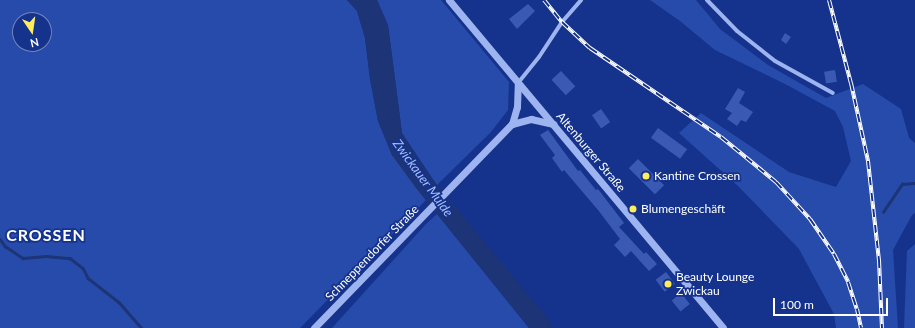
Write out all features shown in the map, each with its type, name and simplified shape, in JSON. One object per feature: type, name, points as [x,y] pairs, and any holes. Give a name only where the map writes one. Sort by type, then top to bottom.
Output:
[{"type":"street","name":"Altenburger Straße","points":[[449,0],[723,328]]},
{"type":"street","points":[[512,124],[517,107],[518,84],[539,57],[562,22],[582,0]]},
{"type":"street","points":[[706,0],[737,31],[775,61],[834,93]]},
{"type":"street","points":[[512,124],[531,119],[553,124]]},
{"type":"street","name":"Schneppendorfer Straße","points":[[314,328],[512,124]]},
{"type":"shaded area","points":[[0,0],[347,0],[357,11],[365,38],[370,79],[378,121],[392,155],[426,200],[300,328],[0,328]]},
{"type":"shaded area","points":[[377,0],[441,0],[509,82],[508,110],[491,132],[437,185],[402,133],[388,25]]},
{"type":"shaded area","points":[[650,0],[696,0],[720,29],[768,65],[826,98],[863,84],[901,109],[909,138],[915,143],[915,213],[912,215],[893,250],[898,328],[836,328],[834,314],[799,249],[738,186],[679,133],[701,113],[789,172],[836,187],[851,161],[843,127],[835,111],[785,84],[715,50],[680,21]]},
{"type":"shaded area","points":[[437,214],[529,328],[332,328],[426,224]]},
{"type":"shaded area","points":[[915,244],[915,328],[904,328],[907,251]]},
{"type":"water","name":"Zwickauer Mulde","points":[[347,0],[377,0],[388,25],[402,133],[428,174],[545,315],[553,328],[529,328],[416,188],[392,155],[378,121],[370,79],[365,38],[357,11]]},
{"type":"building","points":[[528,4],[535,11],[517,29],[509,19]]},
{"type":"building","points":[[785,33],[791,37],[786,44],[781,40]]},
{"type":"building","points":[[835,70],[837,82],[826,84],[824,72]]},
{"type":"building","points":[[561,71],[575,86],[566,95],[551,80]]},
{"type":"building","points":[[738,88],[745,92],[739,103],[753,112],[746,122],[741,120],[737,126],[727,119],[732,113],[725,109]]},
{"type":"building","points":[[601,109],[610,122],[601,128],[592,115]]},
{"type":"building","points":[[658,128],[687,149],[680,159],[651,138]]},
{"type":"building","points":[[548,130],[578,171],[580,170],[596,190],[598,189],[624,223],[619,227],[644,254],[646,252],[657,264],[649,271],[631,251],[625,257],[614,245],[620,239],[598,210],[564,170],[562,172],[552,158],[555,155],[540,135]]},
{"type":"building","name":"Kantine Crossen","points":[[638,159],[664,185],[655,194],[629,168]]},
{"type":"building","points":[[666,272],[675,284],[665,292],[656,280]]},
{"type":"building","points":[[681,293],[690,304],[680,311],[672,301]]},
{"type":"waterway","points":[[883,212],[902,184],[915,183]]},
{"type":"waterway","points":[[0,239],[5,246],[23,258],[46,256],[70,258],[83,268],[88,278],[119,302],[142,328]]},
{"type":"railway","points":[[544,0],[562,22],[590,48],[721,137],[776,182],[810,219],[834,254],[848,282],[857,309],[861,328]]},
{"type":"railway","points":[[829,0],[851,83],[868,161],[879,260],[882,328]]},
{"type":"place","name":"Kantine Crossen","points":[[646,176]]},
{"type":"place","name":"Blumengeschäft","points":[[633,209]]},
{"type":"place","name":"Beauty Lounge Zwickau","points":[[668,284]]},
{"type":"district","name":"CROSSEN","points":[[46,235]]}]
